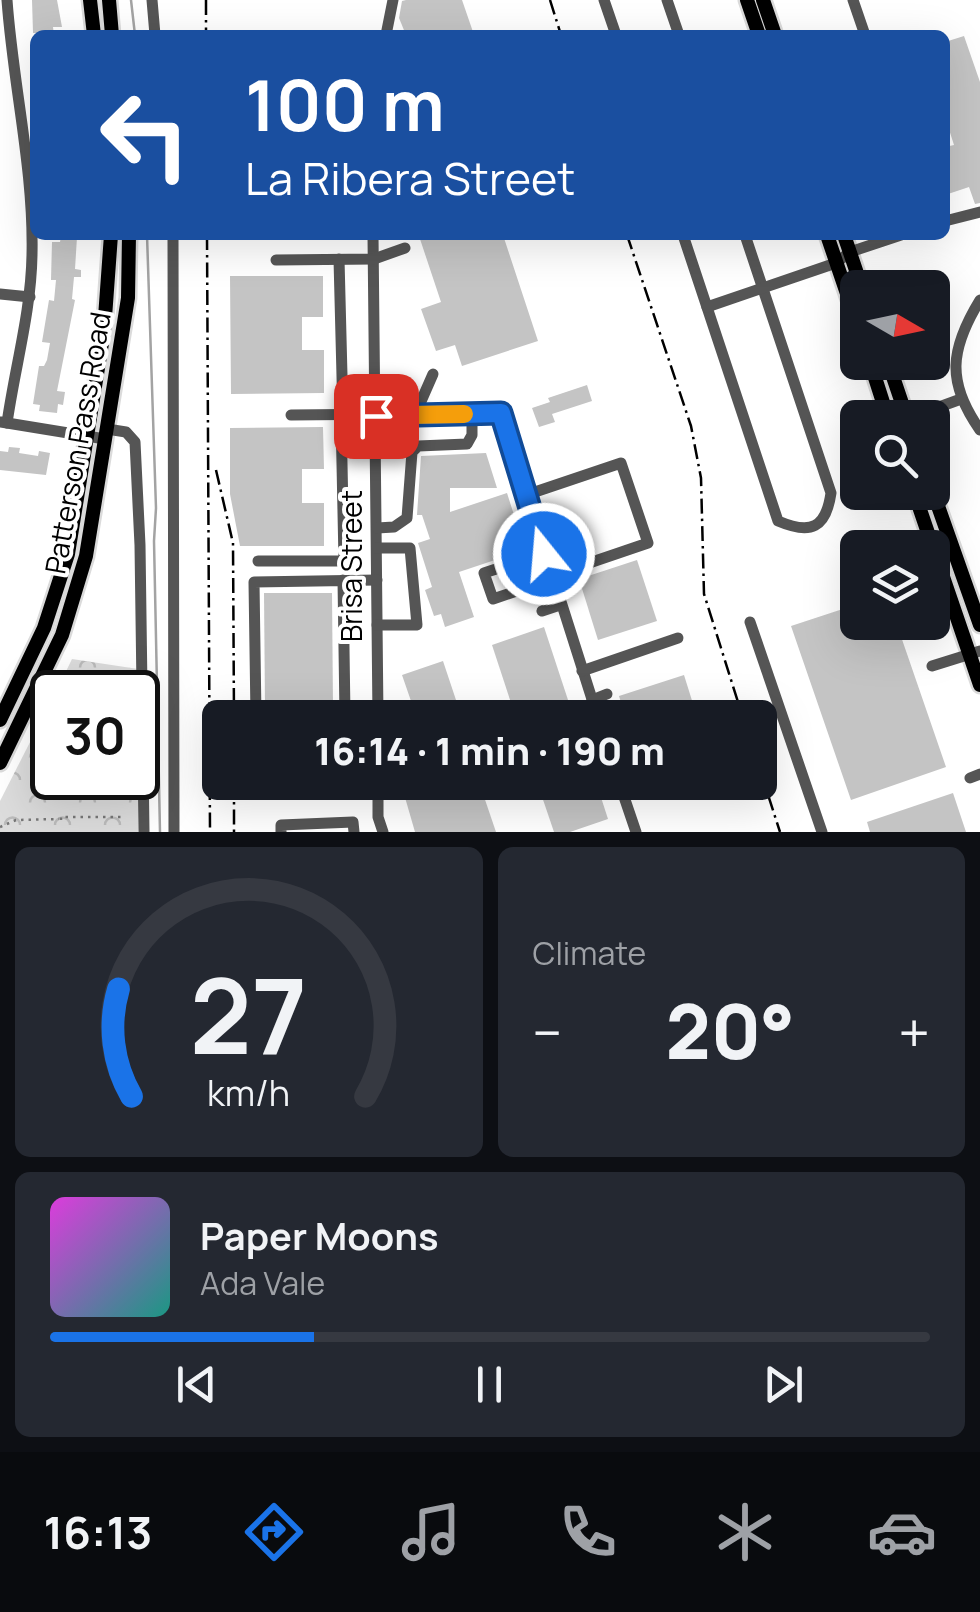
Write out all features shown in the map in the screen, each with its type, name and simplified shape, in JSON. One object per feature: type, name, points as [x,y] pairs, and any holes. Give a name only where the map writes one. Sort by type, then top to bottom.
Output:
[{"type":"main road","points":[[90,0],[93,30]]},
{"type":"main road","points":[[109,0],[112,30]]},
{"type":"main road","points":[[747,0],[757,30]]},
{"type":"main road","points":[[763,0],[773,30]]},
{"type":"main road","name":"Patterson Pass Road","points":[[0,720],[58,592],[72,534],[108,300],[110,240]]},
{"type":"main road","name":"Patterson Pass Road","points":[[0,762],[54,651],[76,596],[86,556],[128,298],[130,240]]},
{"type":"main road","points":[[829,240],[840,274]]},
{"type":"main road","points":[[846,240],[856,270]]},
{"type":"main road","points":[[939,510],[980,625]]},
{"type":"main road","points":[[950,596],[975,653],[980,685]]},
{"type":"street","points":[[7,0],[5,42],[30,203]]},
{"type":"street","points":[[152,0],[155,30]]},
{"type":"street","points":[[383,0],[387,30]]},
{"type":"street","points":[[387,30],[392,0]]},
{"type":"street","points":[[604,0],[614,30]]},
{"type":"street","points":[[667,0],[677,30]]},
{"type":"street","points":[[853,0],[863,30]]},
{"type":"street","points":[[950,220],[980,212]]},
{"type":"street","points":[[31,240],[30,297],[4,423],[88,436],[126,432],[136,442],[144,832]]},
{"type":"street","points":[[173,240],[174,832]]},
{"type":"street","name":"Brisa Street","points":[[373,240],[377,580],[382,665],[379,700]]},
{"type":"street","points":[[685,240],[778,521],[808,529],[828,513],[831,493],[747,240]]},
{"type":"street","points":[[707,307],[836,263],[850,252],[886,240]]},
{"type":"street","points":[[276,260],[374,258],[405,248]]},
{"type":"street","points":[[258,562],[344,561],[340,259]]},
{"type":"street","points":[[0,294],[30,297]]},
{"type":"street","points":[[980,300],[962,329],[955,368],[961,399],[980,430]]},
{"type":"street","points":[[415,415],[432,374]]},
{"type":"street","points":[[950,403],[961,399]]},
{"type":"street","points":[[291,415],[472,414],[505,408],[526,495],[592,700],[607,694]]},
{"type":"street","points":[[377,528],[394,527],[407,518],[412,452],[418,446],[467,444],[472,435],[472,414]]},
{"type":"street","points":[[513,450],[528,444]]},
{"type":"street","points":[[526,495],[621,462],[648,543],[492,599],[484,573],[544,554]]},
{"type":"street","points":[[377,548],[410,548],[417,625],[378,626]]},
{"type":"street","points":[[343,580],[345,716],[256,717],[254,582],[343,580],[377,580]]},
{"type":"street","points":[[542,611],[560,605]]},
{"type":"street","points":[[750,622],[822,832]]},
{"type":"street","points":[[582,671],[678,638]]},
{"type":"street","points":[[932,666],[975,653]]},
{"type":"street","points":[[378,800],[378,817],[384,832]]},
{"type":"street","points":[[625,800],[634,832]]},
{"type":"street","points":[[281,832],[280,825],[353,822],[354,832]]},
{"type":"path","points":[[0,827],[16,820],[123,817]]},
{"type":"green space","points":[[72,659],[138,669],[138,670],[67,670]]},
{"type":"green space","points":[[30,742],[30,800],[138,800],[138,832],[0,832],[0,801]]},
{"type":"building","points":[[32,0],[57,0],[62,27],[33,30]]},
{"type":"building","points":[[462,0],[472,30],[404,30],[399,18],[402,1]]},
{"type":"building","points":[[964,36],[980,82],[980,203],[975,204],[969,187],[950,193],[950,146],[954,145],[950,133],[950,40]]},
{"type":"building","points":[[77,240],[75,269],[81,270],[81,277],[74,277],[75,300],[57,391],[65,392],[57,413],[39,411],[40,405],[33,404],[39,366],[47,360],[50,343],[42,342],[49,300],[54,301],[52,242]]},
{"type":"building","points":[[420,240],[505,240],[538,341],[462,366],[455,345],[436,351],[421,309],[441,302]]},
{"type":"building","points":[[230,276],[323,276],[323,317],[302,317],[302,350],[324,350],[324,393],[231,394]]},
{"type":"building","points":[[587,385],[592,401],[552,414],[555,422],[539,427],[532,408],[550,402],[548,398]]},
{"type":"building","points":[[323,427],[324,469],[302,469],[302,503],[324,503],[324,546],[240,546],[230,494],[230,428]]},
{"type":"building","points":[[9,447],[38,456],[39,451],[50,453],[46,475],[0,470],[0,451],[8,452]]},
{"type":"building","points":[[486,453],[497,488],[450,488],[450,512],[507,493],[522,540],[501,547],[504,557],[459,572],[474,617],[445,627],[441,614],[434,616],[425,590],[432,587],[418,543],[430,539],[422,515],[417,515],[421,456]]},
{"type":"building","points":[[637,560],[657,621],[598,640],[579,579]]},
{"type":"building","points":[[264,593],[332,593],[333,700],[265,700]]},
{"type":"building","points":[[840,610],[840,640],[902,640],[946,767],[851,800],[791,626]]},
{"type":"building","points":[[544,627],[568,700],[510,700],[492,645]]},
{"type":"building","points":[[443,661],[456,700],[411,700],[402,675]]},
{"type":"building","points":[[684,675],[692,700],[620,700],[619,696]]},
{"type":"building","points":[[953,793],[966,832],[870,832],[867,822]]},
{"type":"building","points":[[406,800],[485,800],[496,832],[415,832]]},
{"type":"building","points":[[543,800],[602,800],[608,819],[570,832],[554,832]]},
{"type":"waterway","points":[[131,0],[134,30]]},
{"type":"waterway","points":[[147,240],[156,508],[160,832]]},
{"type":"railway","points":[[206,0],[206,30]]},
{"type":"railway","points":[[550,0],[559,30]]},
{"type":"railway","points":[[207,240],[210,832]]},
{"type":"railway","points":[[629,240],[691,426],[701,478],[704,594],[737,700]]},
{"type":"railway","points":[[216,470],[233,543],[234,700]]},
{"type":"railway","points":[[234,800],[234,832]]},
{"type":"railway","points":[[770,800],[780,832]]},
{"type":"slow traffic","points":[[410,415],[464,414]]},
{"type":"route","points":[[376,416],[501,413],[544,554]]}]
